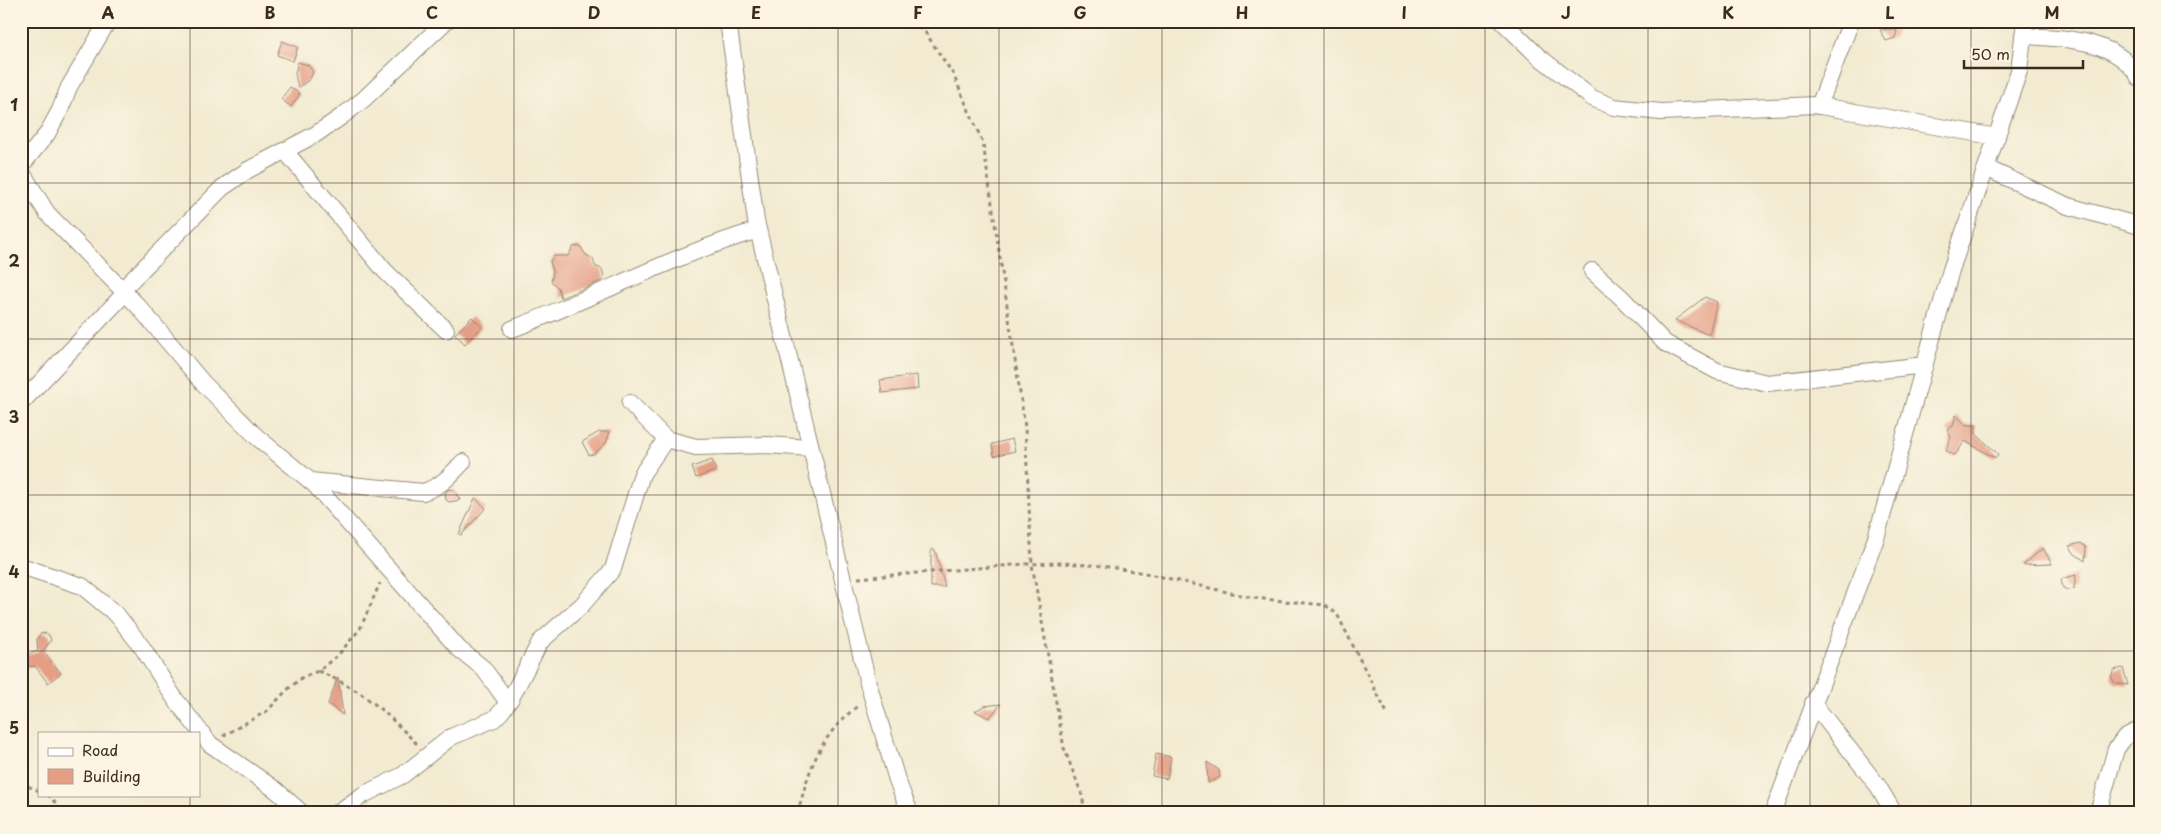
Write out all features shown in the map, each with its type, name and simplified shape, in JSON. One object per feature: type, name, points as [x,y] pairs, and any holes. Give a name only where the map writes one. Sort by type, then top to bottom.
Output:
[{"type":"street","points":[[21,166],[47,134],[60,110],[69,87],[108,21]]},
{"type":"street","points":[[21,403],[222,188],[248,170],[316,134],[356,105],[446,21]]},
{"type":"street","points":[[728,21],[758,230],[842,579],[872,695],[910,813]]},
{"type":"street","points":[[1502,21],[1538,56],[1592,98],[1614,107],[1660,112],[1819,106],[1997,137]]},
{"type":"street","points":[[1819,106],[1851,21]]},
{"type":"street","points":[[1773,813],[1784,790],[1813,703],[1819,694],[1876,538],[1951,270],[2018,71],[2024,29],[2099,45],[2131,64],[2140,79]]},
{"type":"street","points":[[285,151],[385,271],[446,330]]},
{"type":"street","points":[[1986,168],[2068,206],[2140,226]]},
{"type":"street","points":[[21,171],[47,213],[124,291],[203,383],[258,438],[310,481],[459,649],[482,668],[507,701]]},
{"type":"street","points":[[512,329],[572,306],[697,251],[758,230]]},
{"type":"street","points":[[1592,271],[1622,298],[1665,343],[1717,371],[1767,382],[1925,364]]},
{"type":"street","points":[[630,403],[666,439],[696,447],[767,446],[810,448]]},
{"type":"street","points":[[337,813],[363,795],[404,775],[427,754],[452,737],[494,719],[511,698],[540,642],[582,606],[613,569],[642,474],[666,439]]},
{"type":"street","points":[[310,481],[423,492],[434,489],[445,482],[463,462]]},
{"type":"street","points":[[21,566],[82,586],[116,615],[142,647],[175,700],[210,744],[276,790],[302,813]]},
{"type":"street","points":[[1813,703],[1878,786],[1894,813]]},
{"type":"street","points":[[2098,813],[2116,749],[2125,737],[2140,729]]},
{"type":"path","points":[[913,21],[925,32],[953,74],[983,143],[1025,427],[1032,564],[1064,748],[1082,794],[1085,813]]},
{"type":"path","points":[[842,579],[1062,563],[1103,566],[1200,584],[1253,598],[1325,605],[1337,614],[1388,715]]},
{"type":"path","points":[[210,744],[267,712],[287,690],[303,677],[318,671],[338,656],[360,628],[387,567]]},
{"type":"path","points":[[318,671],[350,685],[368,697],[389,714],[427,754]]},
{"type":"path","points":[[798,813],[816,753],[832,729],[872,695]]},
{"type":"path","points":[[21,783],[38,791]]},
{"type":"path","points":[[50,796],[62,813]]},
{"type":"building","points":[[1890,29],[1897,31],[1895,38],[1886,41],[1880,30]]},
{"type":"building","points":[[282,41],[298,47],[293,61],[277,55]]},
{"type":"building","points":[[298,62],[308,65],[313,72],[310,79],[298,88],[295,73]]},
{"type":"building","points":[[290,87],[300,94],[291,107],[281,99]]},
{"type":"building","points":[[580,246],[586,255],[593,259],[595,266],[602,269],[604,277],[601,281],[561,298],[558,288],[551,281],[553,272],[550,261],[554,256],[568,256],[573,247]]},
{"type":"building","points":[[1705,297],[1717,302],[1709,335],[1675,320]]},
{"type":"building","points":[[472,317],[482,327],[465,344],[455,334]]},
{"type":"building","points":[[917,375],[918,389],[882,393],[880,380]]},
{"type":"building","points":[[1956,415],[1966,425],[1976,425],[1976,434],[1998,454],[1995,458],[1965,441],[1956,454],[1953,455],[1946,451],[1951,437],[1947,430],[1953,426]]},
{"type":"building","points":[[599,432],[610,432],[606,443],[594,454],[589,455],[582,442]]},
{"type":"building","points":[[1012,439],[1015,451],[994,456],[992,444]]},
{"type":"building","points":[[712,460],[716,471],[696,478],[692,467]]},
{"type":"building","points":[[449,489],[454,490],[460,500],[449,502],[446,500],[445,493]]},
{"type":"building","points":[[475,498],[486,508],[461,535],[459,534]]},
{"type":"building","points":[[2081,543],[2086,547],[2085,561],[2075,554],[2069,546]]},
{"type":"building","points":[[2043,548],[2052,564],[2023,565]]},
{"type":"building","points":[[931,550],[935,550],[945,587],[931,587]]},
{"type":"building","points":[[2076,575],[2074,589],[2067,590],[2063,588],[2061,579]]},
{"type":"building","points":[[45,633],[49,635],[51,640],[43,651],[61,673],[48,683],[35,666],[27,667],[22,661],[24,656],[38,651],[37,639],[40,634]]},
{"type":"building","points":[[2123,668],[2128,685],[2115,683],[2111,677],[2114,670]]},
{"type":"building","points":[[338,677],[343,715],[328,704]]},
{"type":"building","points":[[1001,704],[989,718],[975,711],[984,706]]},
{"type":"building","points":[[1156,754],[1171,757],[1167,779],[1152,776]]},
{"type":"building","points":[[1207,762],[1219,770],[1220,777],[1208,783]]}]
